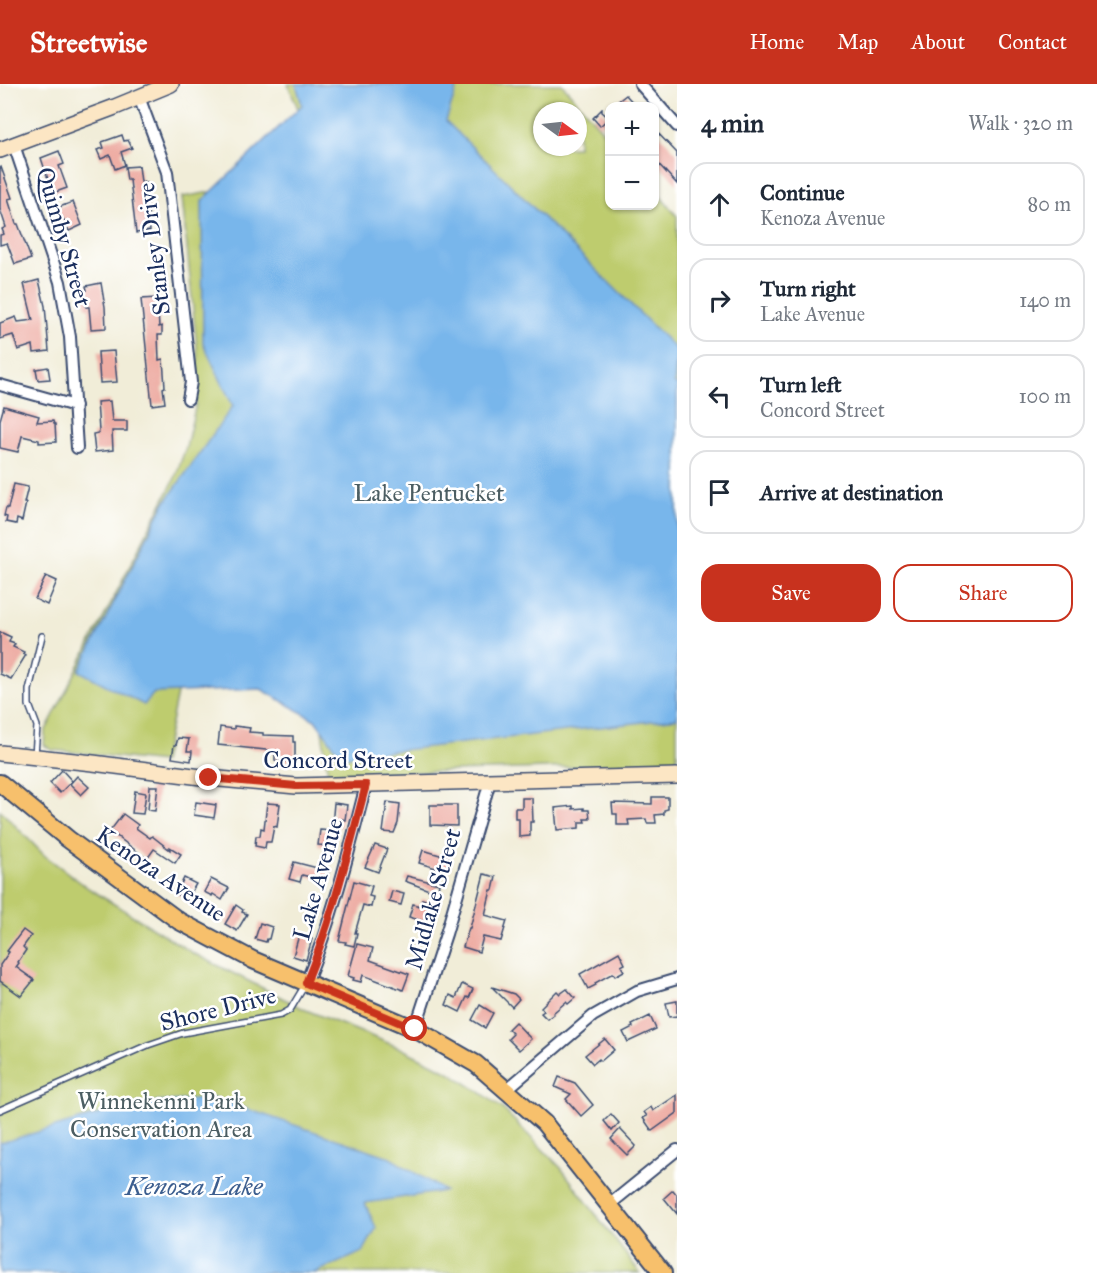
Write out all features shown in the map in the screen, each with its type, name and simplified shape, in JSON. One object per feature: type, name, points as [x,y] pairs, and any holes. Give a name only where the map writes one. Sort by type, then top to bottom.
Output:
[{"type":"main road","points":[[7,148],[165,85]]},
{"type":"main road","name":"Concord Street","points":[[0,753],[296,786],[677,776]]},
{"type":"main road","name":"Kenoza Avenue","points":[[0,783],[68,840],[179,921],[253,960],[415,1029],[476,1064],[544,1123],[663,1273]]},
{"type":"street","points":[[640,84],[677,126]]},
{"type":"street","name":"Stanley Drive","points":[[139,97],[167,172],[191,382],[188,399]]},
{"type":"street","name":"Quimby Street","points":[[7,148],[60,282],[70,337],[77,448]]},
{"type":"street","points":[[0,385],[75,406]]},
{"type":"street","name":"Midlake Street","points":[[415,1029],[446,934],[490,781]]},
{"type":"street","name":"Lake Avenue","points":[[306,983],[335,900],[366,785]]},
{"type":"street","points":[[506,1090],[592,1016],[637,991],[677,979]]},
{"type":"street","points":[[609,1205],[677,1150]]},
{"type":"lane","points":[[35,757],[37,726],[29,705],[29,690],[42,636]]},
{"type":"lane","name":"Shore Drive","points":[[0,1110],[126,1054],[183,1033],[281,1015],[290,1010],[306,983]]},
{"type":"green space","name":"Lake Pentucket","points":[[288,84],[562,84],[578,102],[533,102],[533,156],[587,156],[587,113],[605,133],[605,210],[659,210],[659,195],[677,216],[677,764],[328,775],[320,715],[260,684],[178,688],[163,762],[52,750],[44,745],[45,732],[175,478],[186,447],[196,404],[198,359],[182,197],[222,190],[303,121]]},
{"type":"green space","name":"Winnekenni Park Conservation Area","points":[[0,810],[44,855],[88,888],[193,953],[306,1010],[398,1047],[451,1073],[486,1096],[503,1109],[561,1168],[640,1273],[0,1273]]},
{"type":"water","name":"Lake Pentucket","points":[[296,84],[458,84],[446,121],[677,350],[674,383],[677,386],[677,718],[342,757],[315,720],[261,689],[154,693],[144,705],[79,671],[164,504],[233,406],[203,343],[202,201],[302,105]]},
{"type":"water","name":"Kenoza Lake","points":[[214,1098],[387,1156],[445,1191],[365,1203],[376,1228],[363,1252],[314,1273],[0,1273],[0,1143],[134,1104]]},
{"type":"building","points":[[626,95],[632,102],[617,102]]},
{"type":"building","points":[[602,109],[605,122],[600,126],[593,118]]},
{"type":"building","points":[[659,134],[677,153],[677,184],[659,164]]},
{"type":"building","points":[[122,135],[124,141],[128,140],[132,148],[121,152],[125,165],[115,169],[110,155],[101,159],[97,150],[104,148],[102,142]]},
{"type":"building","points":[[59,151],[64,164],[59,166],[67,188],[50,194],[46,183],[49,182],[41,158]]},
{"type":"building","points":[[139,166],[141,182],[147,182],[150,231],[136,233],[130,180],[127,180],[125,167]]},
{"type":"building","points":[[1,167],[12,198],[8,199],[16,224],[18,224],[31,259],[15,264],[7,243],[0,245],[0,235],[4,234],[2,229],[6,227],[0,209]]},
{"type":"building","points":[[73,202],[82,225],[69,231],[63,219],[58,221],[54,209]]},
{"type":"building","points":[[39,280],[45,306],[49,351],[34,353],[33,345],[18,350],[13,335],[0,339],[0,323],[16,317],[18,322],[33,320],[24,284]]},
{"type":"building","points":[[101,283],[106,328],[91,329],[89,307],[86,307],[83,290],[87,290],[86,286]]},
{"type":"building","points":[[157,298],[159,327],[162,326],[162,335],[158,335],[159,360],[163,359],[165,403],[152,405],[141,299]]},
{"type":"building","points":[[114,351],[117,382],[100,383],[98,352]]},
{"type":"building","points":[[48,367],[50,379],[38,380],[36,369]]},
{"type":"building","points":[[110,401],[112,421],[127,421],[127,431],[112,431],[113,450],[95,452],[93,434],[99,431],[97,402]]},
{"type":"building","points":[[4,406],[39,416],[37,422],[53,421],[56,442],[39,443],[39,440],[22,436],[18,452],[0,448],[0,420]]},
{"type":"building","points":[[14,484],[28,487],[22,521],[17,519],[16,524],[6,522],[7,517],[4,516]]},
{"type":"building","points":[[46,576],[57,581],[47,605],[35,599]]},
{"type":"building","points":[[0,632],[11,637],[9,642],[15,644],[13,647],[26,655],[11,679],[0,674]]},
{"type":"building","points":[[234,726],[250,728],[249,732],[263,733],[263,735],[293,736],[295,761],[275,761],[275,751],[218,745],[220,727],[234,729]]},
{"type":"building","points":[[178,738],[189,739],[187,751],[192,751],[191,761],[172,758],[174,745]]},
{"type":"building","points":[[62,770],[72,781],[60,793],[50,783]]},
{"type":"building","points":[[77,776],[89,787],[81,795],[70,784]]},
{"type":"building","points":[[150,786],[158,786],[155,811],[148,810]]},
{"type":"building","points":[[135,791],[146,793],[143,814],[132,813]]},
{"type":"building","points":[[652,797],[668,797],[668,809],[664,810],[664,814],[655,815],[656,823],[647,823],[646,819],[628,820],[629,825],[617,825],[617,814],[613,814],[612,803],[652,804]]},
{"type":"building","points":[[522,798],[532,798],[533,822],[530,822],[530,836],[519,837],[519,818],[515,818],[515,808],[522,808]]},
{"type":"building","points":[[196,802],[216,805],[214,818],[194,815]]},
{"type":"building","points":[[387,802],[400,804],[398,823],[394,833],[383,832]]},
{"type":"building","points":[[267,803],[280,804],[277,827],[274,826],[271,842],[266,842],[265,848],[255,846],[256,836],[260,836],[261,828],[264,829]]},
{"type":"building","points":[[334,803],[347,805],[345,820],[342,819],[341,827],[332,826]]},
{"type":"building","points":[[430,805],[457,805],[457,826],[430,825]]},
{"type":"building","points":[[573,806],[573,809],[589,810],[590,819],[579,822],[579,828],[557,830],[555,808]]},
{"type":"building","points":[[123,814],[138,825],[136,828],[150,838],[152,836],[170,850],[170,847],[181,854],[175,863],[154,849],[147,859],[110,831]]},
{"type":"building","points":[[320,830],[333,831],[331,846],[318,845]]},
{"type":"building","points":[[375,845],[387,849],[378,872],[365,867]]},
{"type":"building","points":[[423,850],[450,858],[446,871],[419,863]]},
{"type":"building","points":[[294,862],[329,871],[326,881],[302,875],[300,882],[289,879]]},
{"type":"building","points":[[484,874],[496,877],[485,915],[507,921],[501,941],[483,937],[479,952],[463,947]]},
{"type":"building","points":[[407,876],[439,884],[437,893],[405,881]]},
{"type":"building","points":[[184,878],[196,884],[189,896],[185,898],[176,894]]},
{"type":"building","points":[[211,879],[229,888],[222,900],[213,894],[212,896],[204,892]]},
{"type":"building","points":[[354,881],[372,886],[369,896],[373,897],[371,907],[363,905],[355,933],[357,933],[354,946],[339,941]]},
{"type":"building","points":[[392,891],[404,894],[401,905],[389,902]]},
{"type":"building","points":[[422,899],[434,902],[432,909],[436,910],[433,924],[409,917],[413,904],[420,906]]},
{"type":"building","points":[[236,905],[247,914],[237,931],[225,924]]},
{"type":"building","points":[[260,923],[272,927],[266,942],[255,939]]},
{"type":"building","points":[[23,930],[31,936],[23,947],[26,950],[16,967],[34,980],[21,996],[0,981],[0,965],[9,952],[7,951]]},
{"type":"building","points":[[299,935],[312,939],[306,960],[293,956]]},
{"type":"building","points":[[357,944],[373,948],[370,960],[409,974],[403,990],[363,975],[361,982],[348,976]]},
{"type":"building","points":[[619,952],[625,964],[621,966],[624,971],[615,976],[613,973],[588,989],[580,974]]},
{"type":"building","points":[[462,984],[473,989],[460,1012],[446,1005],[450,995],[456,998]]},
{"type":"building","points":[[492,987],[514,994],[519,999],[512,1007]]},
{"type":"building","points":[[567,989],[575,998],[568,1004],[566,1002],[547,1019],[541,1013],[544,1011],[541,1007],[557,991],[560,994]]},
{"type":"building","points":[[677,1001],[677,1016],[669,1017],[666,1003]]},
{"type":"building","points":[[480,1005],[493,1013],[485,1028],[472,1020]]},
{"type":"building","points":[[650,1016],[656,1029],[628,1042],[623,1032]]},
{"type":"building","points":[[515,1022],[531,1039],[519,1050],[508,1039],[513,1034],[508,1029]]},
{"type":"building","points":[[605,1039],[614,1050],[601,1061],[599,1059],[593,1064],[585,1055]]},
{"type":"building","points":[[559,1077],[575,1083],[593,1105],[581,1116],[566,1099],[571,1094],[555,1087]]},
{"type":"building","points":[[677,1095],[677,1113],[652,1131],[643,1118],[647,1116],[644,1112],[651,1107],[653,1111]]},
{"type":"building","points":[[611,1114],[619,1123],[612,1131],[604,1121]]},
{"type":"building","points":[[620,1129],[636,1146],[627,1155],[611,1139]]},
{"type":"building","points":[[673,1190],[677,1195],[677,1214],[664,1198]]},
{"type":"route","points":[[209,778],[296,786],[366,785],[335,900],[306,983],[415,1029]]}]
